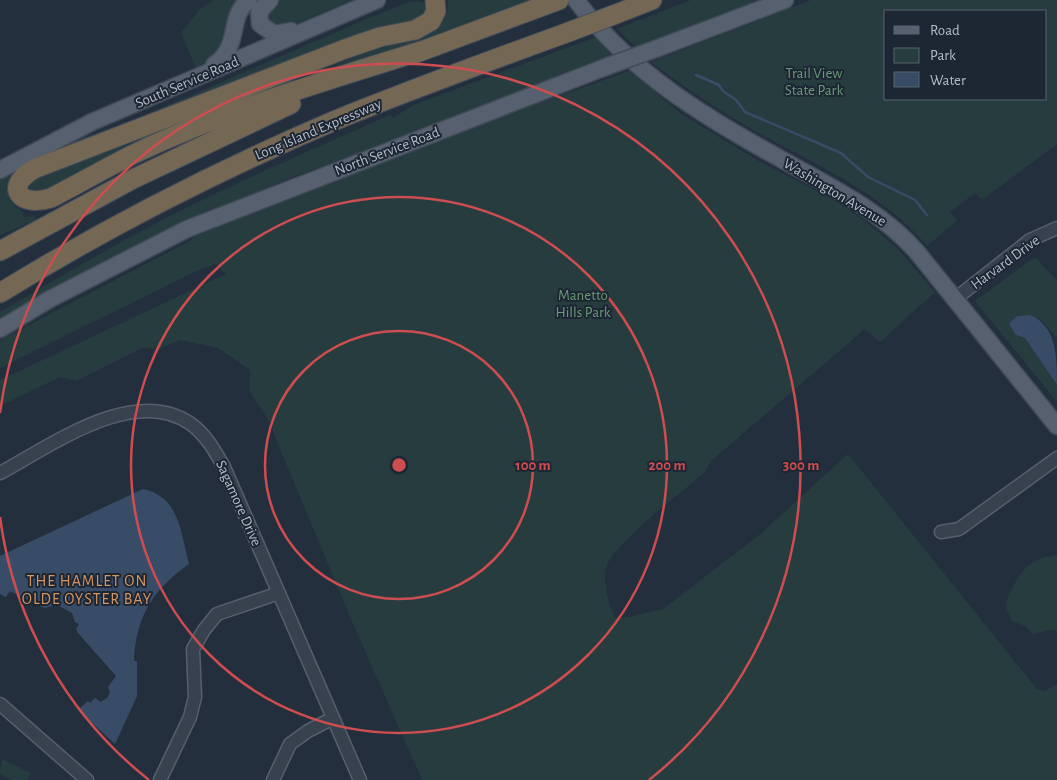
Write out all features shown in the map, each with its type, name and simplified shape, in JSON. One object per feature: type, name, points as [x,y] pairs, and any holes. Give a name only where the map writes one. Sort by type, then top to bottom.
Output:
[{"type":"highway","points":[[424,50],[294,91],[217,120],[139,152],[51,198],[37,203],[27,200],[20,195],[18,185],[21,177],[34,169],[336,52],[380,37],[415,30],[431,21],[436,11],[435,0]]},
{"type":"highway","name":"Long Island Expressway","points":[[0,293],[45,265],[240,164],[335,121],[433,81],[652,0]]},
{"type":"highway","points":[[0,249],[224,134],[316,93],[424,50],[552,3]]},
{"type":"main road","points":[[198,77],[227,54],[232,43],[238,14],[249,0]]},
{"type":"main road","points":[[270,0],[262,6],[258,19],[264,28],[274,34],[280,34],[352,10]]},
{"type":"main road","name":"South Service Road","points":[[0,170],[67,134],[377,0]]},
{"type":"main road","name":"Washington Avenue","points":[[576,0],[593,22],[614,43],[675,95],[722,126],[844,194],[878,216],[913,247],[1057,426]]},
{"type":"main road","name":"North Service Road","points":[[0,329],[50,299],[187,229],[603,68],[785,0]]},
{"type":"street","name":"Harvard Drive","points":[[955,299],[1030,240],[1057,228]]},
{"type":"street","name":"Sagamore Drive","points":[[0,473],[89,425],[118,414],[146,410],[170,414],[191,424],[212,445],[224,467],[360,780]]},
{"type":"street","points":[[941,532],[959,529],[1057,458]]},
{"type":"street","points":[[160,780],[190,717],[195,697],[193,649],[204,630],[217,614],[279,593]]},
{"type":"street","points":[[0,704],[87,780]]},
{"type":"street","points":[[273,780],[290,744],[308,731],[333,718]]},
{"type":"green space","points":[[214,0],[243,0],[230,37],[213,60],[196,68],[181,33],[200,9]]},
{"type":"green space","points":[[278,0],[352,0],[283,29],[268,22],[267,12]]},
{"type":"green space","points":[[448,0],[531,0],[195,123],[38,198],[28,189],[37,176],[126,145],[432,28],[442,20],[448,10]]},
{"type":"green space","points":[[691,0],[767,0],[638,49],[617,29]]},
{"type":"green space","name":"Trail View State Park","points":[[811,0],[1057,0],[1057,144],[982,200],[975,193],[950,212],[957,221],[927,246],[889,209],[868,194],[740,122],[651,62]]},
{"type":"green space","points":[[419,1],[426,4],[427,18],[13,176],[8,187],[11,201],[23,212],[23,217],[34,216],[37,219],[0,235],[0,179],[24,164],[71,142],[132,121],[371,17],[409,2]]},
{"type":"green space","points":[[596,37],[614,58],[290,178],[113,258],[0,321],[0,312],[113,247],[208,197],[390,115],[393,118],[413,105]]},
{"type":"green space","name":"Manetto Hills Park","points":[[629,71],[682,114],[757,160],[836,201],[869,224],[898,249],[935,292],[880,342],[865,329],[711,461],[704,473],[651,517],[624,543],[607,565],[605,577],[606,592],[615,617],[621,618],[662,610],[759,535],[848,454],[1037,689],[1044,691],[1057,684],[1057,780],[422,780],[354,626],[273,432],[273,427],[250,392],[250,370],[218,348],[180,340],[159,349],[142,348],[77,381],[60,377],[0,406],[0,380],[226,274],[215,264],[192,273],[0,368],[0,340],[192,240],[191,238],[244,215],[508,114]]},
{"type":"green space","points":[[1035,257],[1057,280],[1057,338],[1041,320],[1032,316],[1017,316],[1016,335],[1025,338],[1057,385],[1057,402],[975,301]]},
{"type":"green space","points":[[1057,555],[1057,631],[1051,630],[1033,634],[1025,626],[1012,621],[1005,605],[1013,586],[1023,571],[1037,560]]},
{"type":"green space","points":[[2,759],[31,773],[27,780],[11,780],[0,774]]},
{"type":"water","points":[[1030,315],[1046,327],[1054,344],[1057,364],[1057,385],[1025,338],[1016,335],[1009,324],[1017,316]]},
{"type":"water","points":[[143,489],[155,493],[172,508],[181,529],[189,564],[157,593],[150,603],[139,627],[134,656],[134,661],[137,661],[137,696],[115,744],[78,710],[88,701],[90,703],[95,698],[101,702],[107,698],[110,692],[108,687],[116,676],[78,633],[76,629],[79,624],[75,622],[72,613],[57,605],[44,608],[10,591],[6,597],[0,594],[0,556]]},
{"type":"waterway","points":[[696,75],[719,85],[723,91],[736,100],[745,112],[841,153],[868,177],[915,200],[927,215]]},
{"type":"district","name":"THE HAMLET ON OLDE OYSTER BAY","points":[[87,589]]}]
